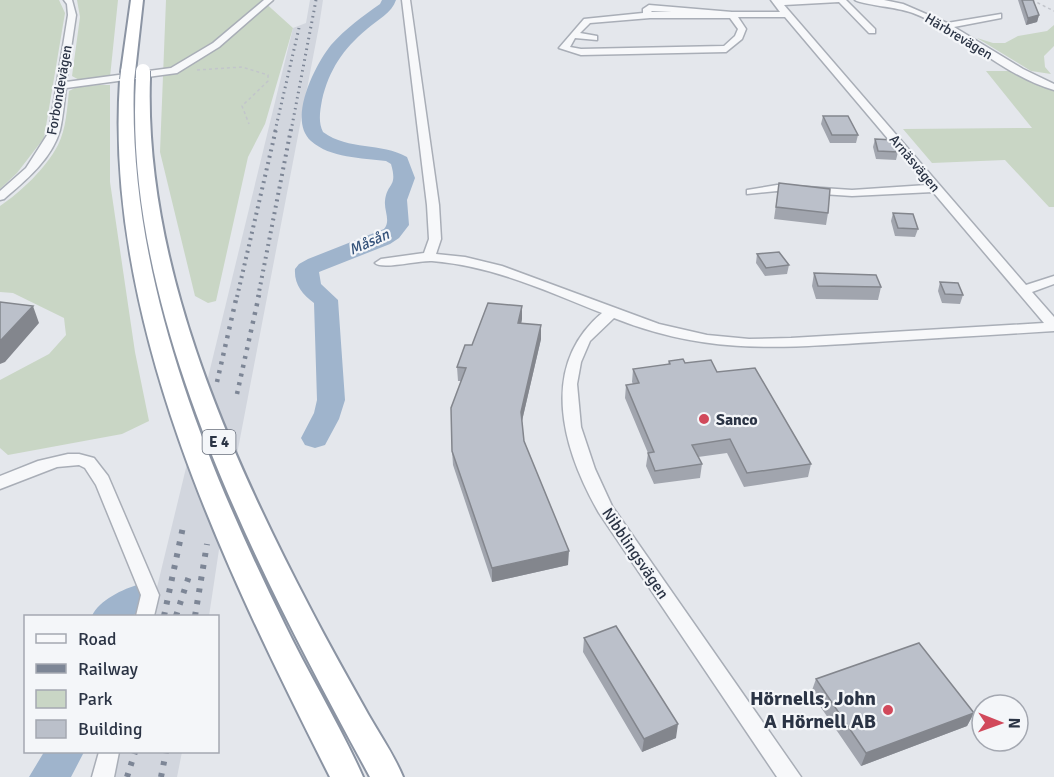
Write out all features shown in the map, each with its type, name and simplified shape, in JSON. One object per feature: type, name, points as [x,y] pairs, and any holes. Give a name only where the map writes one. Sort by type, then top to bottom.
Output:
[{"type":"highway","name":"E 4","points":[[137,0],[137,72],[141,141],[150,214],[165,281],[198,387],[230,468],[266,546],[342,696],[387,777]]},
{"type":"highway","points":[[147,35],[150,0]]},
{"type":"highway","name":"E 4","points":[[137,72],[124,134],[131,217],[145,286],[176,392],[239,556],[312,711],[347,777]]},
{"type":"street","name":"Forbondevägen","points":[[0,197],[30,170],[54,132],[72,15],[71,4],[68,0]]},
{"type":"street","points":[[61,86],[174,71],[216,45],[268,0]]},
{"type":"street","points":[[406,0],[433,205],[435,239],[429,257]]},
{"type":"street","points":[[776,2],[839,0],[872,30]]},
{"type":"street","name":"Härbrevägen","points":[[859,0],[905,8],[943,26],[1016,70],[1054,87]]},
{"type":"street","name":"Arnäsvägen","points":[[776,2],[1054,327]]},
{"type":"street","points":[[732,15],[742,29],[739,37],[726,49],[581,52],[564,48],[587,21],[650,15],[646,11],[649,8],[663,7],[732,15],[786,14]]},
{"type":"street","points":[[943,26],[999,16]]},
{"type":"street","points":[[573,35],[594,38]]},
{"type":"street","points":[[751,192],[777,188],[852,193],[936,188]]},
{"type":"street","points":[[381,262],[429,257],[484,265],[518,275],[612,312],[686,336],[758,343],[1054,327]]},
{"type":"street","points":[[1023,290],[1054,280]]},
{"type":"street","name":"Nibblingsvägen","points":[[612,312],[592,328],[583,340],[572,374],[571,425],[582,462],[605,508],[790,777]]},
{"type":"street","points":[[0,483],[47,464],[74,460],[87,462],[96,470],[150,595],[145,615]]},
{"type":"street","points":[[103,777],[109,753]]},
{"type":"path","points":[[1032,0],[1054,11]]},
{"type":"path","points":[[174,71],[245,67],[268,75],[268,81],[242,106],[249,124]]},
{"type":"shaded area","points":[[310,0],[323,0],[220,543],[209,615],[150,615],[293,28],[306,23]]},
{"type":"shaded area","points":[[117,753],[182,753],[177,777],[111,777]]},
{"type":"green space","points":[[0,0],[59,0],[65,13],[44,138],[17,173],[0,189]]},
{"type":"green space","points":[[77,0],[118,0],[110,77],[81,81],[72,76],[80,17]]},
{"type":"green space","points":[[166,0],[262,0],[293,28],[265,124],[248,157],[216,301],[208,303],[195,296],[160,152]]},
{"type":"green space","points":[[1054,25],[1054,46],[1044,56],[1045,67],[1051,74],[1031,71],[977,38],[993,43],[1005,43],[1018,36],[1047,31]]},
{"type":"green space","points":[[986,71],[1011,71],[1054,91],[1054,207],[1049,207],[1005,160],[932,163],[903,129],[1032,128]]},
{"type":"green space","points":[[110,85],[110,182],[135,352],[149,421],[122,434],[8,455],[0,448],[0,380],[49,354],[66,335],[64,318],[13,293],[0,292],[0,206],[32,179],[53,154],[63,132],[69,91],[77,87]]},
{"type":"building","points":[[1022,0],[1033,0],[1039,15],[1028,18]]},
{"type":"building","points":[[823,116],[848,116],[858,135],[832,135]]},
{"type":"building","points":[[875,139],[894,140],[898,152],[878,151]]},
{"type":"building","points":[[779,183],[830,189],[828,213],[776,207]]},
{"type":"building","points":[[893,213],[913,214],[918,229],[898,228]]},
{"type":"building","points":[[779,252],[789,265],[766,268],[757,254]]},
{"type":"building","points":[[814,273],[876,275],[881,287],[818,286]]},
{"type":"building","points":[[940,282],[958,283],[963,295],[945,294]]},
{"type":"building","points":[[0,302],[33,306],[0,341]]},
{"type":"building","points":[[488,303],[522,306],[518,323],[541,325],[521,412],[524,441],[569,551],[492,568],[452,451],[451,408],[466,368],[457,367],[465,345],[472,345]]},
{"type":"building","name":"Sanco","points":[[683,359],[685,363],[711,360],[717,372],[755,368],[811,464],[747,473],[730,439],[692,445],[702,464],[655,471],[648,453],[654,452],[626,385],[639,383],[633,369],[670,364],[669,361]]},
{"type":"building","points":[[616,626],[678,724],[644,739],[584,638]]},
{"type":"building","name":"Hörnells, John A Hörnell AB","points":[[919,643],[970,708],[970,714],[866,753],[816,679]]},
{"type":"waterway","name":"Måsån","points":[[315,438],[328,413],[331,393],[326,300],[311,288],[307,279],[307,269],[391,234],[398,225],[396,200],[405,178],[400,161],[391,156],[342,149],[316,136],[312,129],[312,107],[319,80],[335,51],[346,39],[387,6],[389,0]]},
{"type":"waterway","name":"Måsån","points":[[111,615],[140,597]]},
{"type":"waterway","name":"Måsån","points":[[49,777],[64,753]]},
{"type":"railway","points":[[291,131],[316,0]]},
{"type":"railway","points":[[275,131],[299,28]]},
{"type":"railway","points":[[237,297],[276,129]]},
{"type":"railway","points":[[258,297],[291,129]]},
{"type":"railway","points":[[217,382],[237,295]]},
{"type":"railway","points":[[237,394],[259,295]]},
{"type":"railway","points":[[164,615],[183,527]]},
{"type":"railway","points":[[195,615],[207,544]]},
{"type":"railway","points":[[176,615],[189,576]]},
{"type":"railway","points":[[127,777],[135,753]]},
{"type":"railway","points":[[161,777],[166,753]]},
{"type":"place","name":"Sanco","points":[[704,419]]},
{"type":"place","name":"Hörnells, John A Hörnell AB","points":[[888,710]]}]
